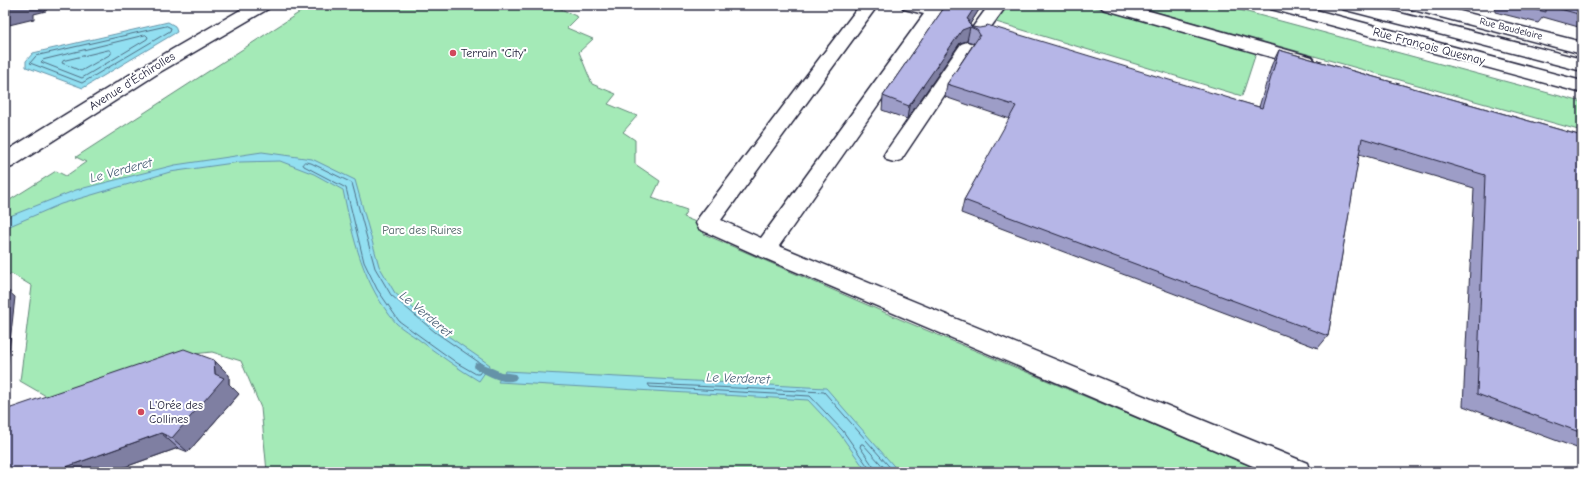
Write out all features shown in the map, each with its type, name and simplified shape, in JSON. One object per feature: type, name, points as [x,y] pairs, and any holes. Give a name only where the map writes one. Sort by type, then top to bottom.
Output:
[{"type":"street","name":"Avenue d'Échirolles","points":[[5,162],[27,146],[151,69],[262,5]]},
{"type":"street","points":[[870,5],[707,223],[765,249],[1297,472]]},
{"type":"street","points":[[765,249],[934,12],[910,5]]},
{"type":"street","points":[[894,155],[998,5]]},
{"type":"street","points":[[1109,5],[1323,66]]},
{"type":"street","name":"Rue François Quesnay","points":[[1277,5],[1582,87]]},
{"type":"street","name":"Rue François Quesnay","points":[[1348,5],[1582,65]]},
{"type":"street","name":"Rue Baudelaire","points":[[1416,5],[1582,48]]},
{"type":"green space","name":"Parc des Ruires","points":[[311,5],[556,5],[557,7],[578,17],[567,28],[593,39],[579,52],[592,84],[616,94],[608,104],[637,116],[623,132],[635,140],[635,164],[660,181],[652,198],[687,210],[683,217],[701,224],[704,234],[902,320],[1266,472],[267,472],[261,408],[241,361],[212,352],[184,355],[53,400],[20,381],[32,286],[12,274],[5,275],[5,203],[56,171],[66,176],[86,162],[76,157]]},
{"type":"green space","points":[[1006,5],[1087,5],[1256,53],[1242,96],[996,22]]},
{"type":"green space","points":[[1132,5],[1221,5],[1582,102],[1582,131]]},
{"type":"water","points":[[168,22],[175,26],[177,32],[83,88],[26,67],[26,61],[33,53]]},
{"type":"water","name":"Le Verderet","points":[[262,152],[312,159],[355,180],[379,266],[395,293],[438,329],[490,365],[479,381],[455,366],[401,327],[396,323],[385,308],[367,277],[355,243],[343,190],[314,174],[280,161],[240,162],[170,172],[61,204],[5,228],[5,218],[76,190],[175,165]]},
{"type":"water","name":"Le Verderet","points":[[505,371],[826,388],[899,472],[867,472],[840,434],[808,400],[498,382]]},
{"type":"building","points":[[946,5],[976,5],[967,19],[969,20],[968,23],[972,27],[979,28],[987,25],[1262,108],[1279,50],[1582,136],[1582,257],[1578,256],[1582,332],[1582,433],[1477,394],[1485,175],[1362,138],[1328,336],[964,200],[1016,106],[947,84],[980,35],[977,30],[970,27],[962,30],[909,106],[883,96]]},
{"type":"building","points":[[1516,5],[1546,5],[1546,12]]},
{"type":"building","points":[[1546,5],[1582,5],[1582,15]]},
{"type":"building","name":"L'Orée des Collines","points":[[184,349],[214,360],[215,374],[224,378],[172,438],[161,433],[52,472],[5,472],[5,410]]},
{"type":"waterway","name":"Le Verderet","points":[[478,366],[500,376],[512,377]]},
{"type":"place","name":"Terrain \"City\"","points":[[453,53]]},
{"type":"place","name":"L'Orée des Collines","points":[[141,412]]}]
